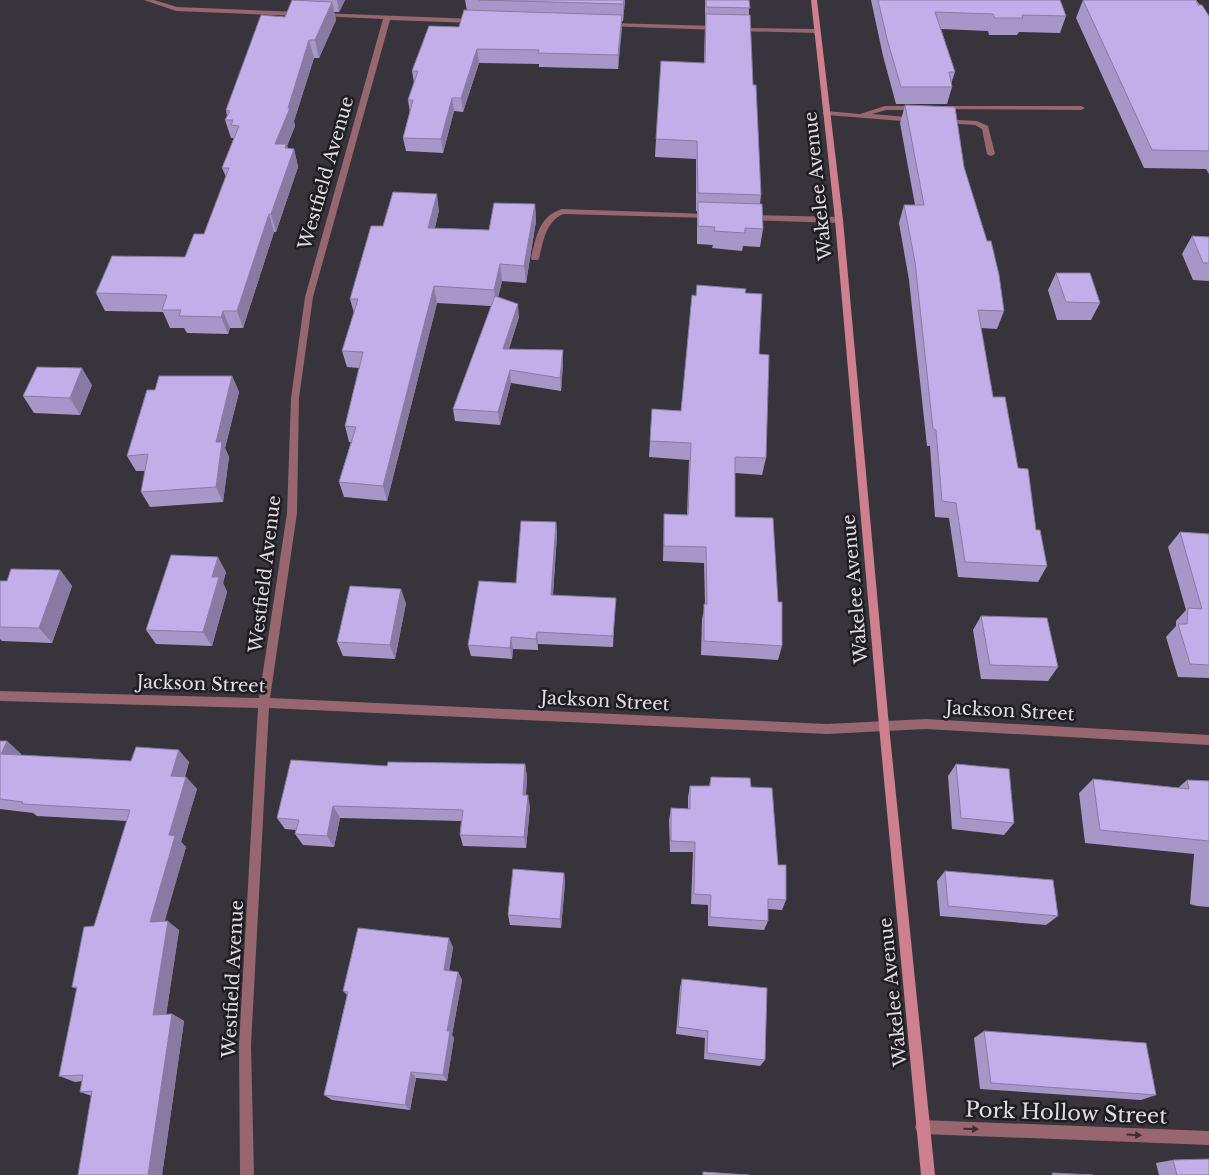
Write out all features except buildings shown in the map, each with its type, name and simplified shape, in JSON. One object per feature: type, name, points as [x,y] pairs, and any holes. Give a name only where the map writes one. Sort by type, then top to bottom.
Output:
[{"type":"main road","name":"Wakelee Avenue","points":[[814,0],[838,220],[884,726],[928,1175]]},
{"type":"street","points":[[147,0],[176,9],[484,21]]},
{"type":"street","name":"Westfield Avenue","points":[[247,1175],[245,1045],[264,703],[292,513],[295,398],[301,343],[308,297],[386,18]]},
{"type":"street","points":[[602,24],[818,31]]},
{"type":"street","points":[[860,116],[885,108],[924,108]]},
{"type":"street","points":[[934,108],[1081,108]]},
{"type":"street","points":[[826,112],[921,120]]},
{"type":"street","points":[[940,121],[977,123],[985,128],[992,154]]},
{"type":"street","points":[[536,258],[544,222],[562,211],[723,217]]},
{"type":"street","points":[[742,217],[838,220]]},
{"type":"street","name":"Jackson Street","points":[[0,696],[264,703],[827,729],[926,724],[1209,740]]},
{"type":"street","name":"Pork Hollow Street","points":[[922,1127],[1209,1138]]}]
